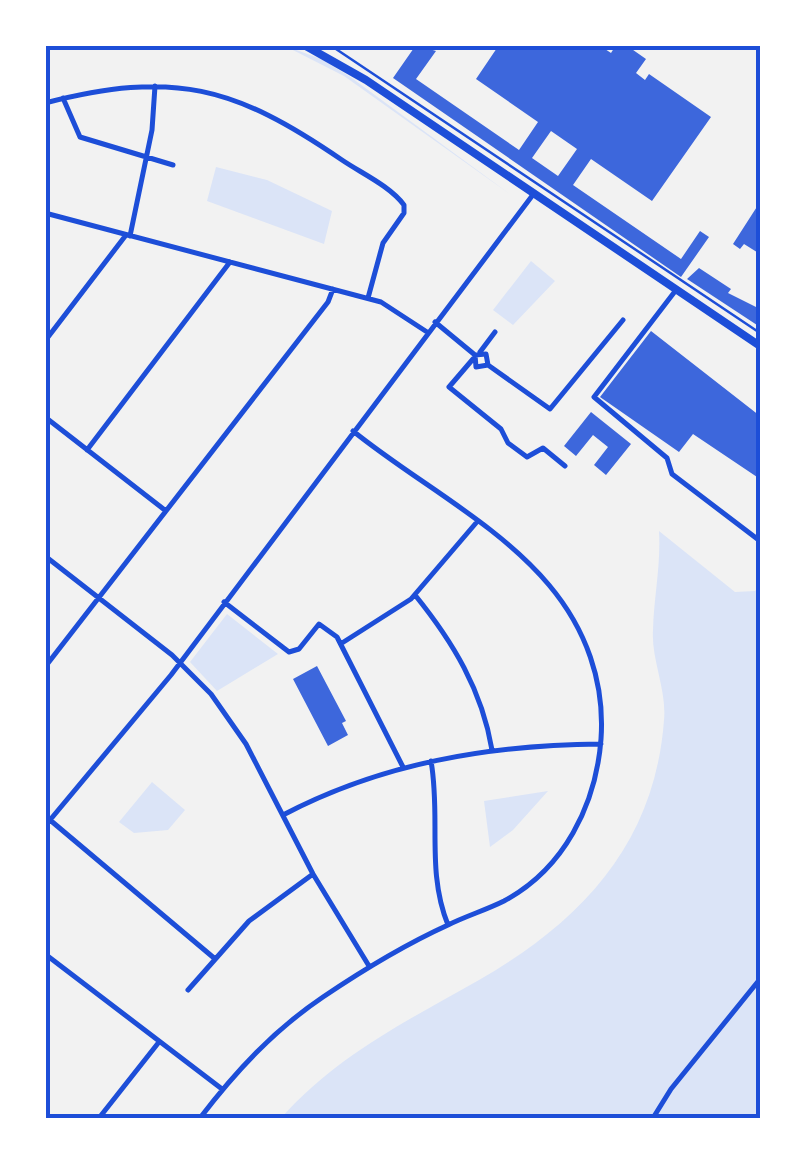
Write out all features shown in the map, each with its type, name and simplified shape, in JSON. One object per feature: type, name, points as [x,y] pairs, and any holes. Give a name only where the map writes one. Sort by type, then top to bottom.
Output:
[{"type":"main road","points":[[304,45],[366,80],[532,196],[760,346]]},
{"type":"street","points":[[45,341],[128,235],[147,158],[155,85]]},
{"type":"street","points":[[45,103],[112,87],[155,85],[212,92],[260,109],[399,198],[404,213],[384,243],[368,298]]},
{"type":"street","points":[[63,98],[80,137],[174,165]]},
{"type":"street","points":[[214,958],[47,823],[181,662],[532,196]]},
{"type":"street","points":[[45,213],[368,298],[394,308],[427,332]]},
{"type":"street","points":[[88,450],[230,262]]},
{"type":"street","points":[[45,667],[328,302],[333,289]]},
{"type":"street","points":[[676,290],[594,397],[666,458],[672,474],[760,541]]},
{"type":"street","points":[[476,356],[486,354],[488,365],[550,409],[624,320]]},
{"type":"street","points":[[435,322],[476,356]]},
{"type":"street","points":[[495,332],[449,387],[501,429],[508,443],[527,458],[543,448],[565,466]]},
{"type":"street","points":[[476,356],[476,367],[488,365]]},
{"type":"street","points":[[45,418],[166,511]]},
{"type":"street","points":[[200,1118],[278,1030],[370,966],[448,924],[502,902],[549,866],[589,800],[600,744],[598,680],[571,614],[531,567],[353,431]]},
{"type":"street","points":[[342,644],[415,595],[476,523]]},
{"type":"street","points":[[45,556],[181,662],[230,720],[313,874],[370,966]]},
{"type":"street","points":[[415,595],[472,680],[492,750]]},
{"type":"street","points":[[224,602],[289,652],[299,649],[319,624],[342,644],[404,768]]},
{"type":"street","points":[[283,814],[340,787],[431,761],[492,750],[600,744]]},
{"type":"street","points":[[431,761],[436,802],[435,879],[448,924]]},
{"type":"street","points":[[188,990],[258,913],[313,874]]},
{"type":"street","points":[[45,954],[222,1089]]},
{"type":"street","points":[[653,1118],[760,978]]},
{"type":"street","points":[[99,1118],[160,1042]]},
{"type":"path","points":[[330,45],[760,333]]},
{"type":"shaded area","points":[[283,45],[321,59],[349,76],[511,195],[344,76]]},
{"type":"shaded area","points":[[216,167],[267,180],[332,211],[324,244],[207,201]]},
{"type":"shaded area","points":[[531,261],[555,281],[513,325],[493,310]]},
{"type":"shaded area","points":[[659,531],[735,592],[755,591],[760,585],[760,1118],[281,1118],[350,1057],[516,957],[550,932],[607,874],[629,841],[658,764],[664,720],[653,641]]},
{"type":"shaded area","points":[[227,614],[278,654],[217,691],[190,662]]},
{"type":"shaded area","points":[[152,782],[185,810],[168,830],[134,833],[119,822]]},
{"type":"shaded area","points":[[548,791],[513,830],[490,847],[484,801]]},
{"type":"building","points":[[416,45],[436,51],[416,79],[519,150],[538,122],[476,79],[499,45],[599,45],[611,53],[616,45],[626,45],[646,59],[636,73],[645,80],[649,74],[711,117],[652,201],[591,159],[573,185],[681,259],[700,231],[709,237],[681,277],[393,78]],"holes":[[[551,131],[577,149],[558,176],[532,158]]]},
{"type":"building","points":[[760,202],[760,254],[744,244],[740,249],[733,244]]},
{"type":"building","points":[[699,268],[731,289],[728,293],[760,309],[760,327],[687,279]]},
{"type":"building","points":[[651,331],[760,416],[760,479],[693,434],[679,452],[600,397]]},
{"type":"building","points":[[591,412],[631,444],[606,475],[594,465],[608,447],[593,435],[576,456],[564,446]]},
{"type":"building","points":[[317,666],[346,721],[342,723],[348,735],[328,746],[293,679]]}]
